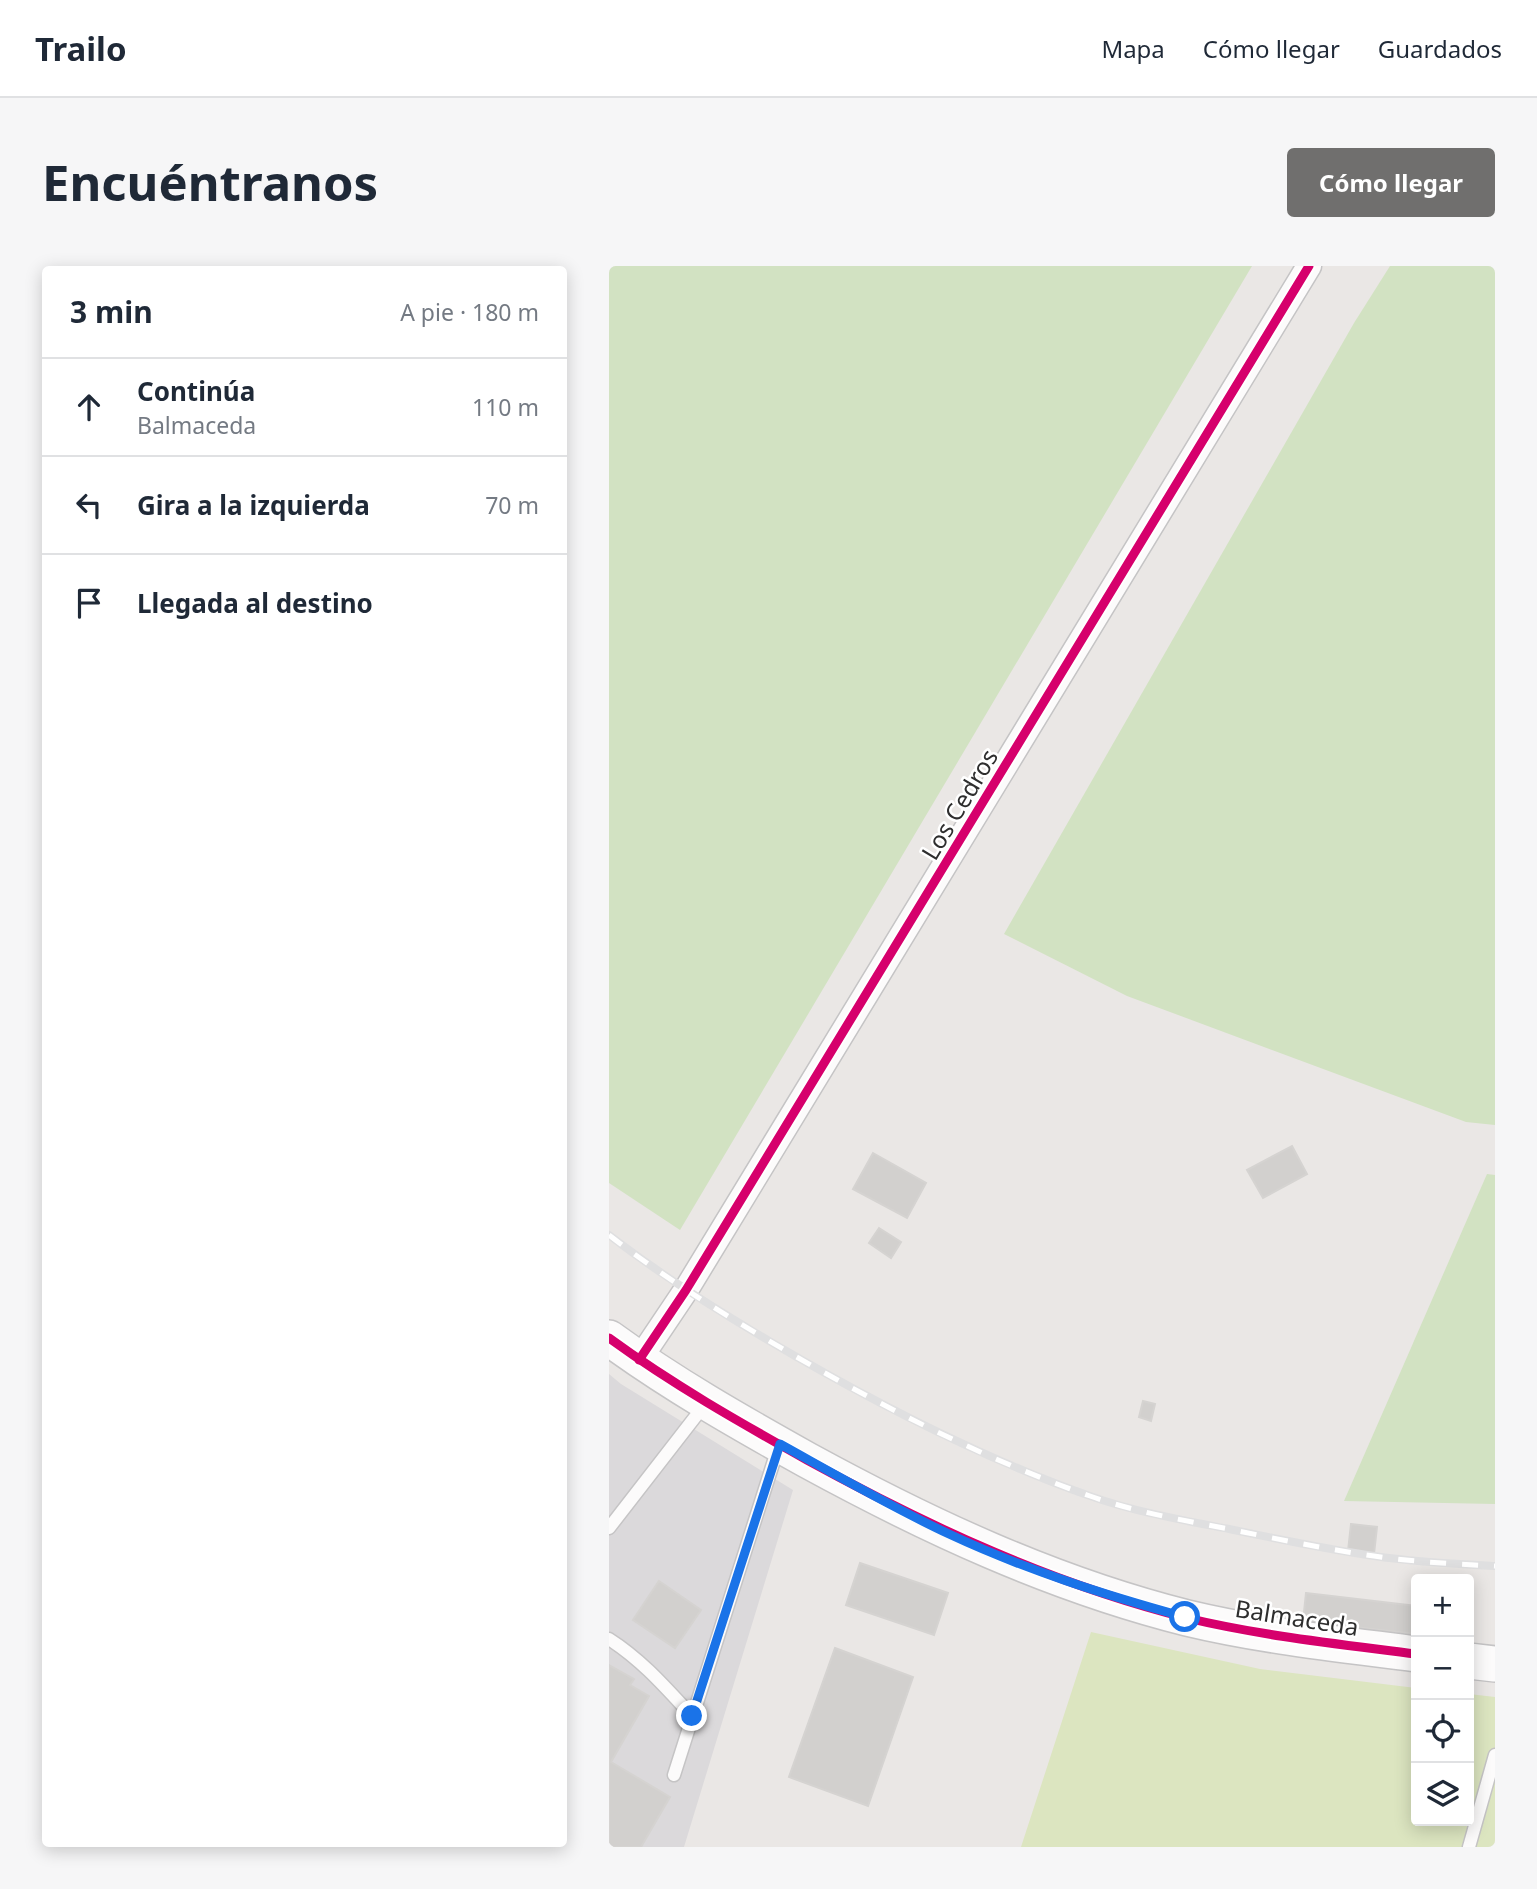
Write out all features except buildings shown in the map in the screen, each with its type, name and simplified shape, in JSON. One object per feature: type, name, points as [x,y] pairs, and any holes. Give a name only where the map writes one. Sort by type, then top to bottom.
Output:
[{"type":"street","name":"Los Cedros","points":[[639,1360],[699,1268],[1309,266]]},
{"type":"street","name":"Balmaceda","points":[[609,1338],[706,1402],[930,1525],[1054,1577],[1185,1617],[1253,1632],[1411,1653]]},
{"type":"street","points":[[1474,1662],[1495,1664]]},
{"type":"lane","points":[[609,1528],[706,1402]]},
{"type":"lane","points":[[674,1775],[780,1444]]},
{"type":"lane","points":[[609,1639],[647,1668],[692,1716]]},
{"type":"lane","points":[[1469,1847],[1489,1801],[1495,1755]]},
{"type":"shaded area","points":[[609,1374],[793,1490],[684,1847],[609,1847]]},
{"type":"green space","points":[[609,266],[1252,266],[680,1230],[609,1183]]},
{"type":"green space","points":[[1390,266],[1495,266],[1495,1125],[1466,1122],[1127,996],[1004,934],[1354,323]]},
{"type":"green space","points":[[1487,1174],[1495,1175],[1495,1504],[1344,1501]]},
{"type":"green space","points":[[1091,1632],[1260,1669],[1411,1687],[1411,1826],[1474,1826],[1474,1695],[1495,1697],[1495,1847],[1021,1847]]},
{"type":"railway","points":[[609,1235],[700,1298],[830,1376],[939,1433],[1052,1482],[1141,1511],[1301,1544],[1389,1558],[1495,1566]]},
{"type":"cycle path","points":[[639,1360],[686,1290],[1309,266]]},
{"type":"cycle path","points":[[609,1338],[681,1387],[807,1460],[898,1508],[1039,1570],[1137,1604],[1187,1618],[1301,1639],[1411,1653]]},
{"type":"route","points":[[692,1716],[780,1444],[900,1510],[1002,1557],[1119,1599],[1185,1617]]}]
